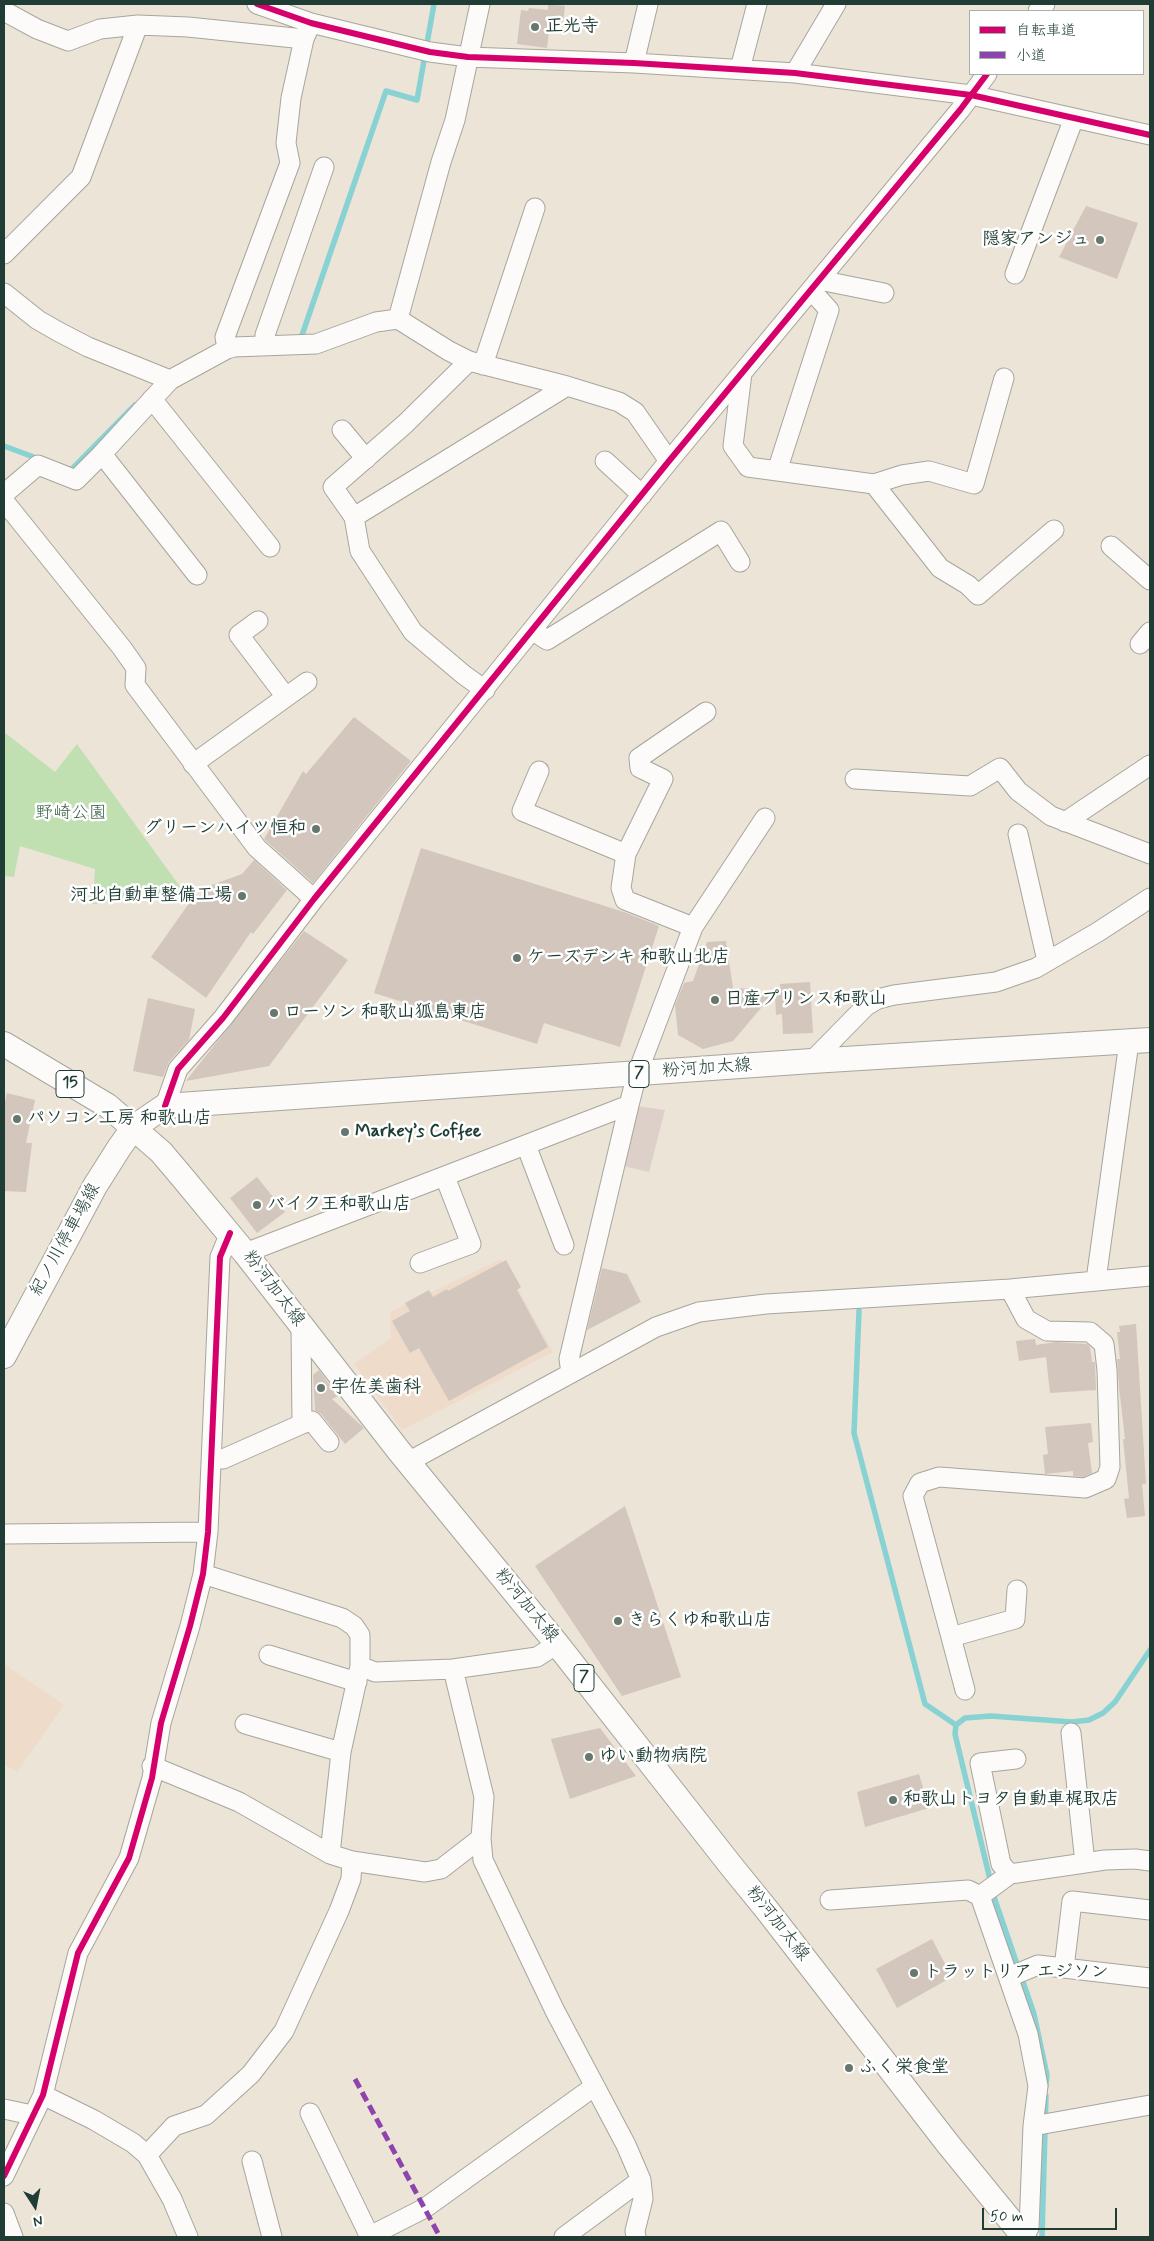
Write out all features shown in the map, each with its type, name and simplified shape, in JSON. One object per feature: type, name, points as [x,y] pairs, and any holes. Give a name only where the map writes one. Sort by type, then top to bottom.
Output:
[{"type":"main road","name":"粉河加太線","points":[[165,1106],[812,1061],[1140,1041]]},
{"type":"main road","name":"15","points":[[4,1044],[108,1106],[134,1127]]},
{"type":"main road","points":[[134,1127],[165,1106]]},
{"type":"main road","name":"粉河加太線","points":[[134,1127],[161,1152],[230,1233],[408,1462],[557,1644],[767,1910],[948,2144],[1023,2237]]},
{"type":"main road","name":"紀ノ川停車場線","points":[[4,1356],[95,1186],[134,1127]]},
{"type":"street","points":[[257,4],[307,31]]},
{"type":"street","points":[[398,319],[441,162],[455,120],[480,4]]},
{"type":"street","points":[[634,63],[648,4]]},
{"type":"street","points":[[740,69],[757,4]]},
{"type":"street","points":[[795,73],[836,4]]},
{"type":"street","points":[[4,11],[37,29],[68,41],[100,29],[138,25],[307,31],[425,52],[468,57],[634,63],[795,73],[971,95],[1150,135]]},
{"type":"street","points":[[4,254],[80,177],[138,25]]},
{"type":"street","points":[[226,344],[290,163],[286,143],[290,107],[307,31]]},
{"type":"street","points":[[165,1106],[178,1069],[223,1018],[314,899],[669,461],[986,75]]},
{"type":"street","points":[[1015,274],[1074,118]]},
{"type":"street","points":[[265,341],[324,167]]},
{"type":"street","points":[[485,690],[412,632],[360,551],[354,517],[334,487],[476,363],[535,208]]},
{"type":"street","points":[[815,285],[884,293]]},
{"type":"street","points":[[777,470],[830,310],[815,285]]},
{"type":"street","points":[[4,293],[38,320],[59,332],[88,347],[165,378]]},
{"type":"street","points":[[4,494],[38,465],[76,480],[152,399],[165,378],[226,344],[265,341],[316,344],[376,322],[398,319],[449,351],[476,363],[567,386],[620,402],[635,412],[669,461]]},
{"type":"street","points":[[742,373],[733,446],[748,467],[874,484],[902,475],[929,471],[974,484],[1004,378]]},
{"type":"street","points":[[354,517],[567,386]]},
{"type":"street","points":[[152,399],[270,547]]},
{"type":"street","points":[[342,430],[366,458]]},
{"type":"street","points":[[102,454],[197,575]]},
{"type":"street","points":[[605,461],[642,495]]},
{"type":"street","points":[[874,484],[940,568],[968,585],[978,595],[1054,530]]},
{"type":"street","points":[[4,501],[122,648],[136,668],[135,685],[256,848],[314,899]]},
{"type":"street","points":[[533,631],[547,640],[721,531],[740,562]]},
{"type":"street","points":[[1111,546],[1150,580]]},
{"type":"street","points":[[258,621],[239,635],[286,697]]},
{"type":"street","points":[[193,764],[307,682]]},
{"type":"street","points":[[693,927],[625,900],[622,888],[626,854],[663,779],[640,768],[639,758],[706,712]]},
{"type":"street","points":[[1065,822],[1150,765]]},
{"type":"street","points":[[855,780],[970,786],[1000,768],[1018,792],[1052,816],[1150,854]]},
{"type":"street","points":[[539,771],[522,811],[626,854]]},
{"type":"street","points":[[571,1373],[569,1359],[637,1074],[693,927],[765,818]]},
{"type":"street","points":[[1018,834],[1047,961]]},
{"type":"street","points":[[812,1061],[866,1006],[878,999],[894,995],[996,982],[1036,968],[1150,898]]},
{"type":"street","points":[[1096,1280],[1140,1041]]},
{"type":"street","points":[[245,1252],[629,1105]]},
{"type":"street","points":[[526,1145],[564,1245]]},
{"type":"street","points":[[420,1263],[471,1244],[445,1177]]},
{"type":"street","points":[[4,2176],[43,2095],[78,1953],[129,1858],[152,1778],[152,1766],[161,1723],[190,1626],[203,1574],[208,1532],[212,1458],[220,1257],[230,1233]]},
{"type":"street","points":[[408,1462],[656,1328],[699,1312],[766,1304],[1010,1288],[1150,1276]]},
{"type":"street","points":[[965,1690],[913,1496],[920,1483],[939,1477],[1085,1488],[1106,1479],[1110,1467],[1107,1370],[1104,1344],[1090,1332],[1047,1331],[1026,1319],[1010,1288]]},
{"type":"street","points":[[301,1326],[302,1424]]},
{"type":"street","points":[[212,1458],[223,1458],[312,1420],[330,1442]]},
{"type":"street","points":[[4,1534],[208,1532]]},
{"type":"street","points":[[203,1574],[342,1618],[354,1626],[360,1635],[359,1674],[341,1752],[330,1854]]},
{"type":"street","points":[[951,1637],[1015,1619],[1017,1590]]},
{"type":"street","points":[[270,1655],[359,1674],[453,1669],[537,1657],[557,1644]]},
{"type":"street","points":[[453,1669],[484,1796],[481,1838],[483,1860],[555,2011],[626,2145],[641,2180],[643,2199],[635,2231],[636,2237]]},
{"type":"street","points":[[245,1724],[341,1752]]},
{"type":"street","points":[[1071,1732],[1085,1863]]},
{"type":"street","points":[[1005,1878],[980,1763],[1016,1759]]},
{"type":"street","points":[[152,1766],[239,1802],[330,1854],[352,1861],[425,1872],[441,1869],[481,1838]]},
{"type":"street","points":[[982,1895],[1005,1878],[1085,1863],[1135,1859],[1150,1861]]},
{"type":"street","points":[[147,2154],[174,2126],[206,2116],[251,2074],[284,2031],[339,1912],[351,1879],[352,1861]]},
{"type":"street","points":[[830,1900],[968,1890],[982,1895],[1016,1974],[1038,2086],[1042,2124],[1029,2228],[1023,2237]]},
{"type":"street","points":[[1064,1968],[1072,1901],[1150,1910]]},
{"type":"street","points":[[1016,1974],[1038,1965],[1150,1978]]},
{"type":"street","points":[[310,2113],[372,2236],[425,2208],[595,2086]]},
{"type":"street","points":[[43,2095],[94,2120],[133,2143],[147,2154],[172,2199],[188,2237]]},
{"type":"street","points":[[1042,2124],[1150,2105]]},
{"type":"street","points":[[4,2109],[32,2115]]},
{"type":"street","points":[[252,2161],[272,2237]]},
{"type":"street","points":[[564,2237],[641,2180]]},
{"type":"street","points":[[4,2213],[13,2237]]},
{"type":"shaded area","points":[[636,1106],[665,1110],[649,1172],[623,1166]]},
{"type":"shaded area","points":[[501,1259],[553,1352],[402,1430],[354,1364],[391,1338],[390,1312]]},
{"type":"shaded area","points":[[4,1664],[64,1705],[17,1772],[4,1764]]},
{"type":"green space","name":"野崎公園","points":[[4,732],[55,772],[77,744],[186,895],[93,904],[95,869],[20,846],[14,877],[4,876]]},
{"type":"building","points":[[548,4],[565,6],[562,33],[549,31],[547,48],[517,44],[521,10],[528,11],[529,8],[548,10]]},
{"type":"building","name":"隠家アンジュ","points":[[1086,206],[1138,223],[1117,279],[1059,257]]},
{"type":"building","points":[[354,717],[411,761],[313,883],[264,839],[303,771],[306,774]]},
{"type":"building","name":"ケーズデンキ 和歌山北店","points":[[421,848],[627,913],[659,926],[620,1047],[544,1023],[537,1044],[374,993]]},
{"type":"building","points":[[254,860],[287,890],[253,934],[251,932],[206,998],[151,957],[190,902],[195,905],[209,886],[242,874]]},
{"type":"building","name":"ローソン 和歌山狐島東店","points":[[304,931],[348,960],[269,1066],[186,1081]]},
{"type":"building","name":"日産プリンス和歌山","points":[[726,941],[733,988],[754,989],[755,995],[772,995],[733,1041],[703,1049],[678,1035],[675,1005],[684,983],[693,981],[707,942]]},
{"type":"building","points":[[810,982],[813,1033],[783,1034],[782,1014],[776,1015],[775,995],[781,995],[780,984]]},
{"type":"building","points":[[148,998],[195,1009],[189,1040],[169,1062],[163,1077],[133,1071]]},
{"type":"building","points":[[7,1093],[35,1100],[26,1143],[32,1143],[26,1192],[4,1191],[4,1106]]},
{"type":"building","name":"バイク王和歌山店","points":[[257,1177],[285,1212],[257,1233],[230,1198]]},
{"type":"building","points":[[506,1260],[521,1287],[517,1290],[548,1347],[449,1401],[419,1348],[410,1353],[392,1321],[410,1311],[405,1303],[429,1290],[433,1297]]},
{"type":"building","points":[[602,1268],[627,1274],[641,1302],[587,1330]]},
{"type":"building","points":[[1136,1324],[1146,1484],[1142,1484],[1145,1516],[1127,1518],[1124,1499],[1129,1498],[1119,1387],[1117,1359],[1120,1359],[1117,1332],[1120,1332],[1119,1326]]},
{"type":"building","points":[[1035,1339],[1036,1345],[1056,1342],[1087,1344],[1090,1347],[1092,1362],[1095,1362],[1096,1390],[1050,1393],[1046,1357],[1019,1361],[1016,1341]]},
{"type":"building","points":[[319,1370],[338,1396],[332,1399],[364,1428],[345,1444],[321,1414],[315,1410],[313,1375]]},
{"type":"building","points":[[1091,1423],[1093,1442],[1088,1443],[1092,1473],[1083,1477],[1073,1476],[1073,1471],[1045,1474],[1043,1455],[1048,1454],[1045,1427]]},
{"type":"building","name":"きらくゆ和歌山店","points":[[625,1506],[681,1677],[622,1696],[535,1566]]},
{"type":"building","name":"ゆい動物病院","points":[[600,1728],[636,1776],[570,1799],[551,1739]]},
{"type":"building","name":"和歌山トヨタ自動車梶取店","points":[[919,1774],[929,1808],[865,1827],[857,1792]]},
{"type":"building","name":"トラットリア エジソン","points":[[932,1939],[952,1977],[897,2008],[876,1969]]},
{"type":"waterway","points":[[297,338],[301,338],[386,91],[417,100],[434,4]]},
{"type":"waterway","points":[[67,469],[71,470],[135,405]]},
{"type":"waterway","points":[[4,446],[39,459]]},
{"type":"waterway","points":[[859,1311],[854,1433],[925,1704],[956,1725]]},
{"type":"waterway","points":[[1046,2086],[1047,2075],[1034,2014],[995,1900],[955,1734],[956,1725],[965,1718],[991,1716],[1072,1722],[1089,1720],[1103,1713],[1115,1702],[1150,1650]]},
{"type":"waterway","points":[[1042,2237],[1046,2096]]},
{"type":"marked path","points":[[355,2079],[440,2237]]},
{"type":"cycle path","points":[[257,4],[311,23],[430,52],[468,57],[634,63],[795,73],[971,95],[1150,135]]},
{"type":"cycle path","points":[[165,1106],[178,1069],[223,1018],[314,899],[669,461],[960,110],[986,75]]},
{"type":"cycle path","points":[[4,2176],[43,2095],[78,1953],[129,1858],[152,1778],[161,1723],[190,1626],[203,1574],[208,1532],[220,1257],[230,1233]]},
{"type":"place","name":"正光寺","points":[[535,27]]},
{"type":"place","name":"隠家アンジュ","points":[[1100,240]]},
{"type":"place","name":"グリーンハイツ恒和","points":[[316,829]]},
{"type":"place","name":"河北自動車整備工場","points":[[242,896]]},
{"type":"place","name":"ケーズデンキ 和歌山北店","points":[[517,958]]},
{"type":"place","name":"日産プリンス和歌山","points":[[715,1000]]},
{"type":"place","name":"ローソン 和歌山狐島東店","points":[[274,1013]]},
{"type":"place","name":"パソコン工房 和歌山店","points":[[17,1119]]},
{"type":"place","name":"Markey’s Coffee","points":[[345,1132]]},
{"type":"place","name":"バイク王和歌山店","points":[[257,1205]]},
{"type":"place","name":"宇佐美歯科","points":[[321,1388]]},
{"type":"place","name":"きらくゆ和歌山店","points":[[618,1621]]},
{"type":"place","name":"ゆい動物病院","points":[[589,1757]]},
{"type":"place","name":"和歌山トヨタ自動車梶取店","points":[[893,1800]]},
{"type":"place","name":"トラットリア エジソン","points":[[914,1973]]},
{"type":"place","name":"ふく栄食堂","points":[[849,2068]]}]
